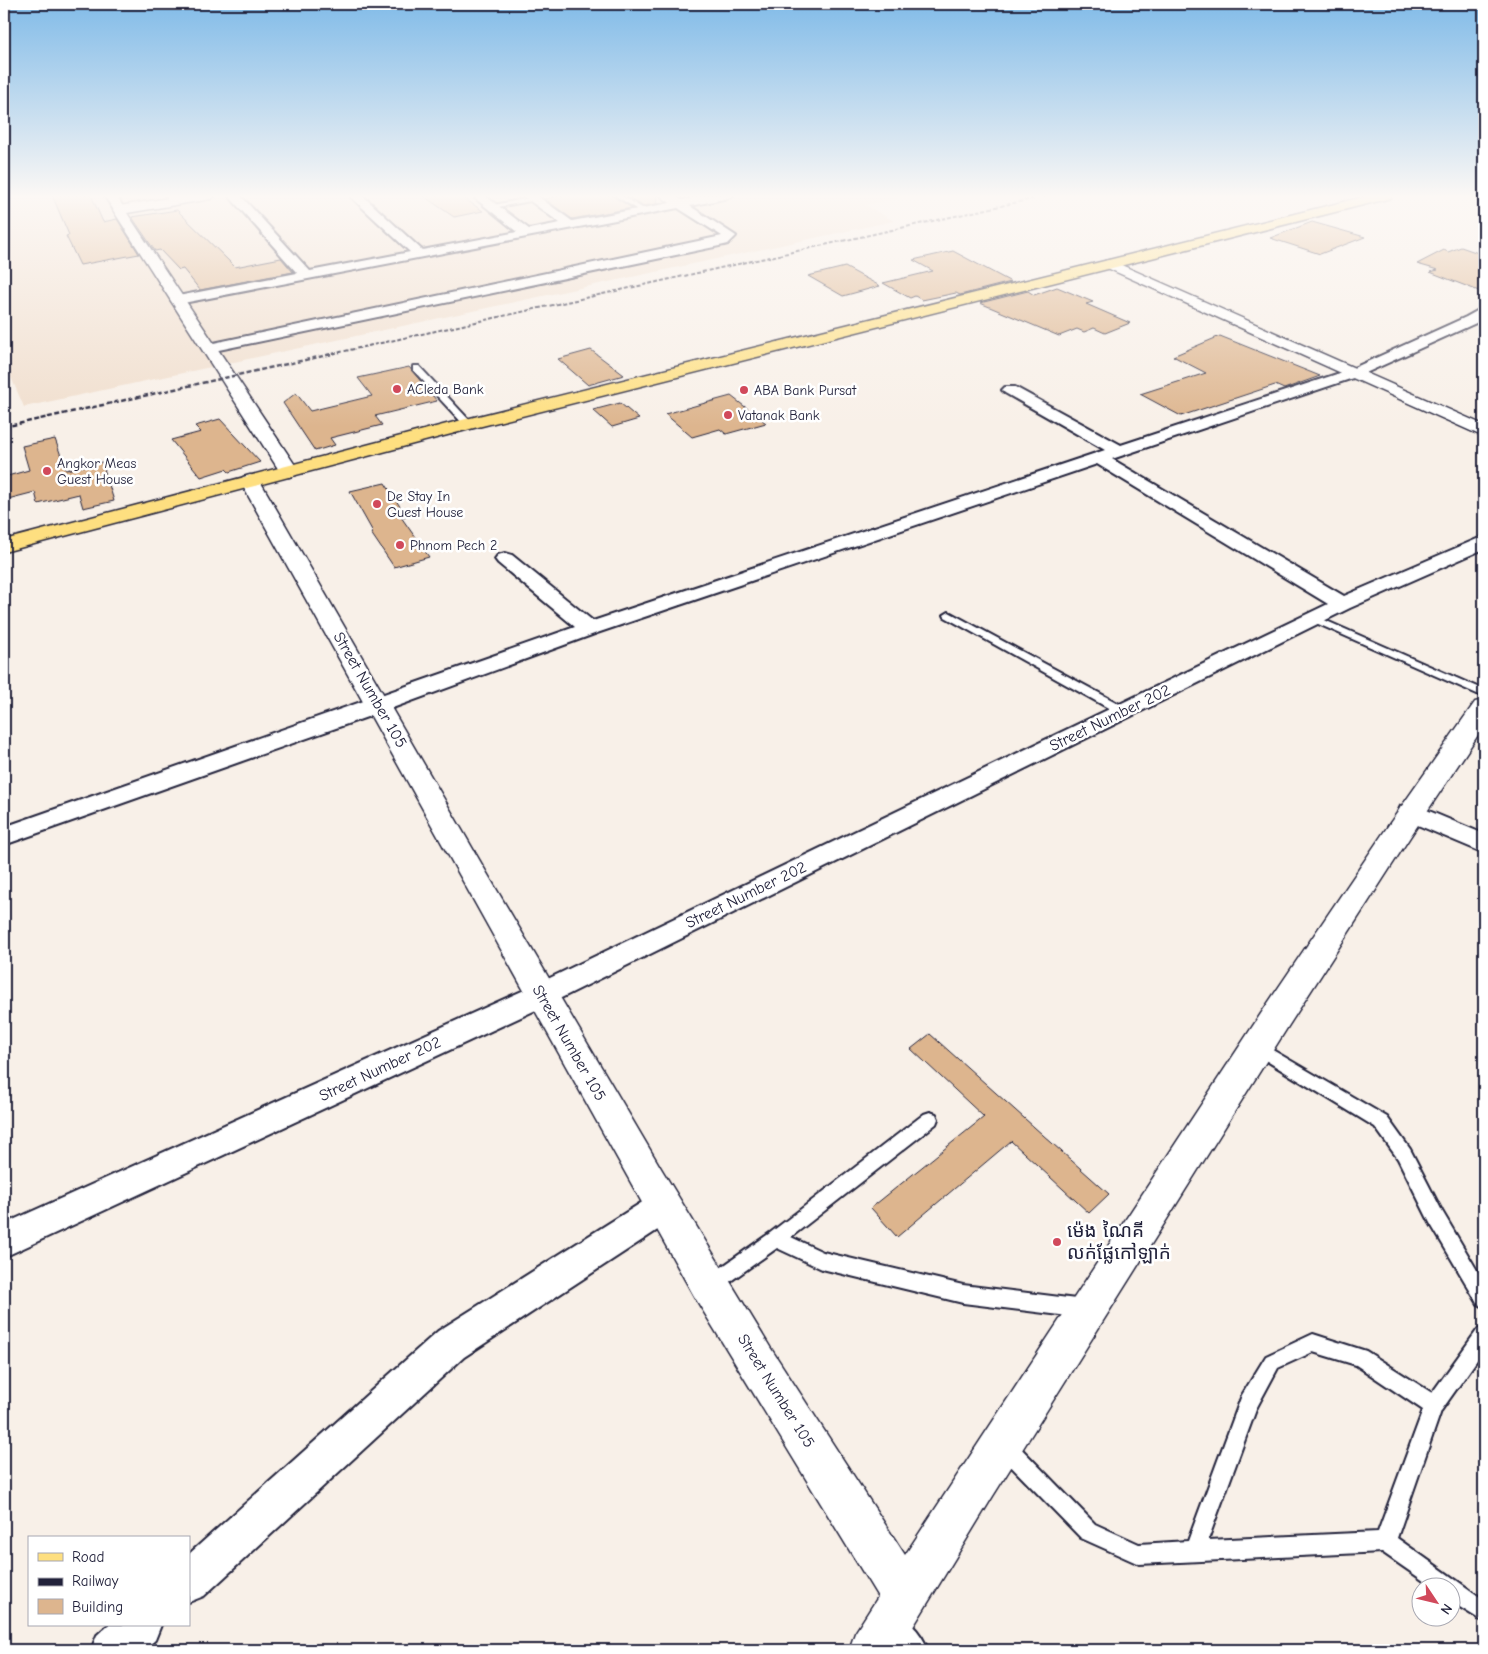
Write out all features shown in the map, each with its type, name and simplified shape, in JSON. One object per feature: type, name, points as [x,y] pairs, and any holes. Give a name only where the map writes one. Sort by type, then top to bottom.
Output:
[{"type":"main road","points":[[4,546],[468,424],[1077,272]]},
{"type":"street","points":[[160,272],[289,470]]},
{"type":"street","points":[[304,272],[307,276]]},
{"type":"street","points":[[178,300],[327,272]]},
{"type":"street","points":[[209,348],[574,272]]},
{"type":"street","points":[[1128,272],[1484,432]]},
{"type":"street","points":[[4,836],[379,706],[590,629],[1354,374],[1471,320],[1484,311]]},
{"type":"street","points":[[1010,390],[1119,451]]},
{"type":"street","points":[[1098,458],[1342,604]]},
{"type":"street","name":"Street Number 105","points":[[250,481],[541,995],[710,1285],[892,1631]]},
{"type":"street","name":"Street Number 202","points":[[4,1241],[541,995],[1342,604],[1484,542]]},
{"type":"street","points":[[505,559],[590,629]]},
{"type":"street","points":[[892,1631],[1002,1443],[1410,812],[1484,708]]},
{"type":"street","points":[[1410,812],[1484,844]]},
{"type":"street","points":[[190,1581],[451,1344],[664,1207]]},
{"type":"street","points":[[112,1650],[139,1626]]},
{"type":"lane","points":[[416,368],[468,424]]},
{"type":"lane","points":[[949,615],[1123,711]]},
{"type":"lane","points":[[1313,618],[1484,694]]},
{"type":"lane","points":[[1257,1047],[1381,1122],[1404,1154],[1436,1217],[1484,1298]]},
{"type":"lane","points":[[710,1285],[776,1239],[930,1118]]},
{"type":"lane","points":[[776,1239],[822,1260],[964,1294],[1088,1310]]},
{"type":"lane","points":[[1385,1542],[1434,1406],[1484,1335]]},
{"type":"lane","points":[[1194,1552],[1249,1402],[1272,1362],[1313,1343],[1360,1357],[1434,1406]]},
{"type":"lane","points":[[1002,1443],[1088,1531],[1139,1554],[1385,1542],[1433,1576]]},
{"type":"lane","points":[[1460,1595],[1484,1612]]},
{"type":"shaded area","points":[[4,272],[655,272],[24,407],[4,361]]},
{"type":"building","points":[[186,272],[292,272],[200,290]]},
{"type":"building","points":[[824,272],[855,272],[880,286],[843,296],[808,276]]},
{"type":"building","points":[[928,272],[993,272],[1011,282],[960,295],[956,293],[922,300],[915,296],[910,298],[883,283]]},
{"type":"building","points":[[1430,272],[1484,272],[1484,293]]},
{"type":"building","points":[[1057,287],[1093,302],[1086,304],[1130,323],[1105,333],[1094,328],[1084,332],[1077,329],[1059,336],[980,303],[1028,291],[1034,295]]},
{"type":"building","points":[[1220,336],[1320,376],[1284,389],[1275,385],[1181,416],[1140,394],[1206,373],[1173,356]]},
{"type":"building","points":[[591,350],[624,375],[588,385],[558,359]]},
{"type":"building","points":[[409,367],[437,401],[375,416],[382,425],[330,438],[335,445],[315,451],[283,403],[296,393],[310,411],[372,396],[358,378]]},
{"type":"building","name":"Vatanak Bank","points":[[731,396],[766,423],[726,434],[720,429],[692,437],[665,414]]},
{"type":"building","points":[[620,403],[639,419],[612,427],[593,410]]},
{"type":"building","points":[[220,419],[260,462],[229,472],[226,469],[201,477],[171,440],[201,432],[195,426]]},
{"type":"building","points":[[55,439],[66,470],[102,462],[114,501],[83,508],[79,494],[38,504],[35,492],[4,500],[4,477],[29,470],[22,446]]},
{"type":"building","points":[[385,483],[406,516],[401,517],[429,557],[394,567],[371,533],[373,532],[350,491]]},
{"type":"building","points":[[930,1034],[1109,1194],[1089,1213],[1011,1141],[897,1237],[871,1208],[984,1117],[911,1049]]},
{"type":"railway","points":[[327,355],[701,272]]},
{"type":"railway","points":[[4,427],[332,354]]},
{"type":"place","name":"ACleda Bank","points":[[397,389]]},
{"type":"place","name":"ABA Bank Pursat","points":[[744,390]]},
{"type":"place","name":"Vatanak Bank","points":[[728,415]]},
{"type":"place","name":"Angkor Meas Guest House","points":[[47,471]]},
{"type":"place","name":"De Stay In Guest House","points":[[377,504]]},
{"type":"place","name":"Phnom Pech 2","points":[[400,545]]},
{"type":"place","name":"ម៉េង ណៃគី លក់ផ្លែកៅឡាក់","points":[[1057,1242]]}]
